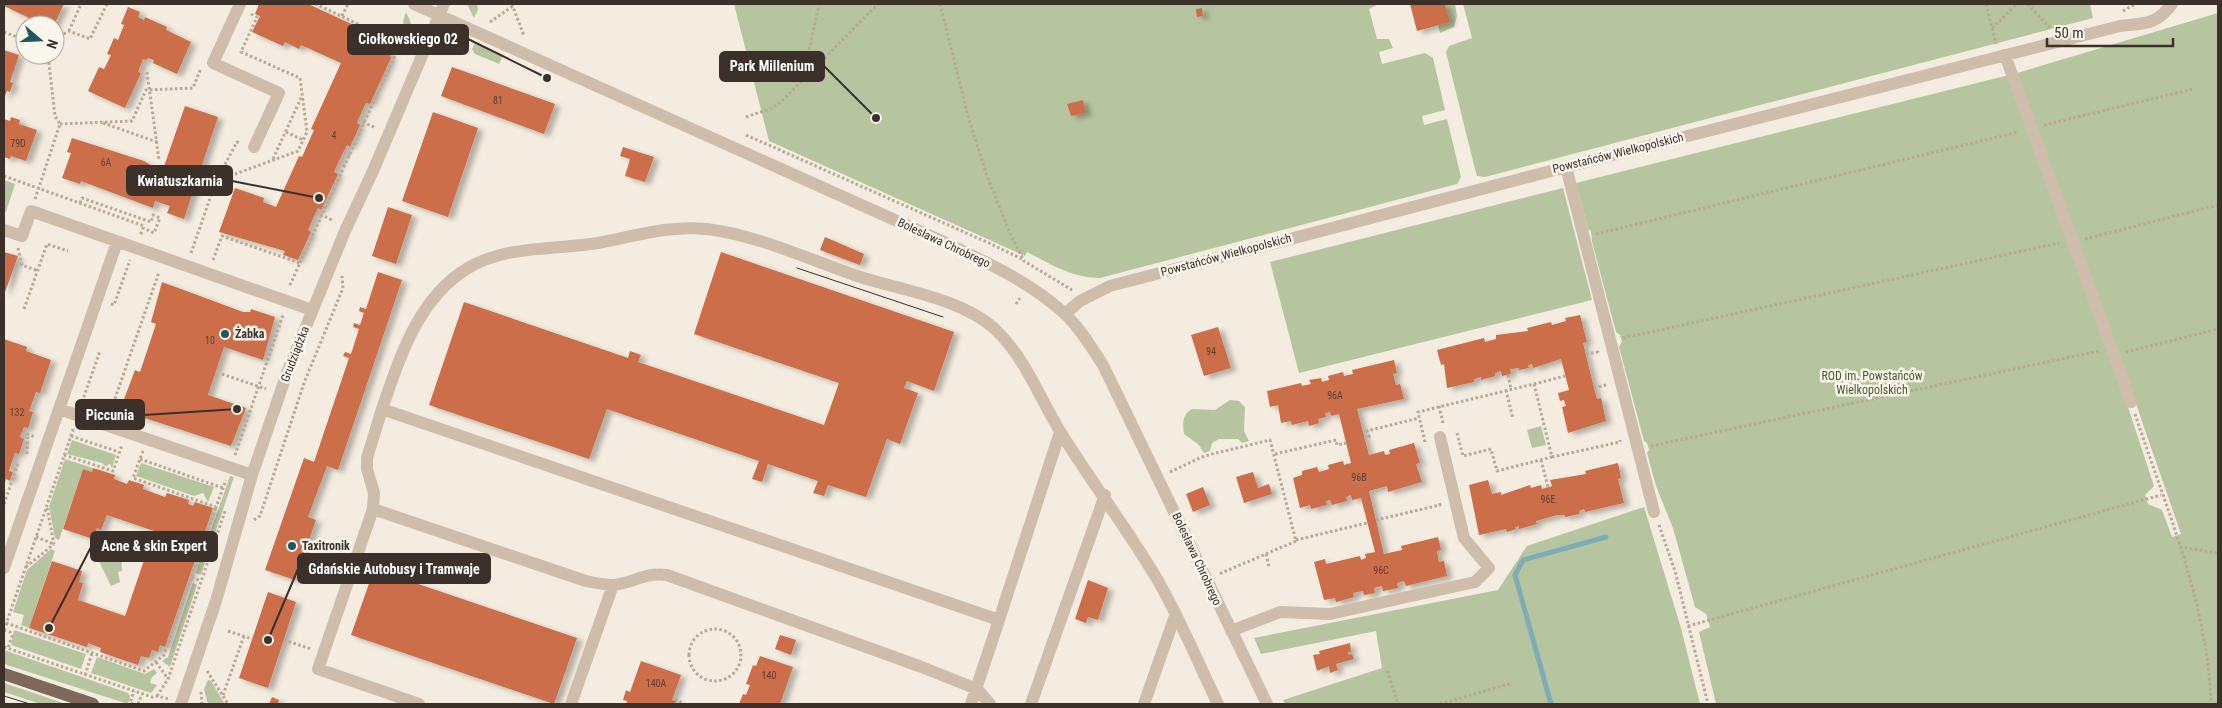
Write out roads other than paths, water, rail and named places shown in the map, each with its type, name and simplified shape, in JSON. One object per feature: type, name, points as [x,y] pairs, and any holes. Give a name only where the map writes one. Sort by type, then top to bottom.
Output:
[{"type":"main road","points":[[4,674],[93,704]]},
{"type":"street","name":"Bolesława Chrobrego","points":[[414,4],[441,9],[955,247],[1007,273],[1047,299],[1065,314],[1084,336],[1103,365],[1267,704]]},
{"type":"street","name":"Powstańców Wielkopolskich","points":[[1065,314],[1080,301],[1110,286],[1566,167],[2062,41],[2161,18],[2172,4]]},
{"type":"street","points":[[239,6],[213,63],[279,93],[250,147]]},
{"type":"street","name":"Grudziądzka","points":[[181,704],[216,601],[252,475],[287,373],[312,310],[405,99],[441,9]]},
{"type":"street","points":[[2003,56],[2131,402]]},
{"type":"street","points":[[1566,167],[1654,512]]},
{"type":"street","points":[[4,230],[22,236],[31,211],[312,310]]},
{"type":"street","points":[[419,704],[318,669],[373,509],[374,493],[367,470],[366,458],[407,343],[422,314],[443,287],[469,268],[498,255],[530,249],[598,243],[679,227],[709,229],[735,235],[931,298],[976,316],[995,329],[1026,369],[1060,432],[1105,495],[1156,577],[1218,704]]},
{"type":"street","points":[[4,568],[9,534],[59,409],[117,242]]},
{"type":"street","points":[[59,409],[252,475]]},
{"type":"street","points":[[382,409],[998,620]]},
{"type":"street","points":[[1231,631],[1280,612],[1330,614],[1475,582],[1489,568],[1464,538],[1442,431]]},
{"type":"street","points":[[971,704],[1060,432]]},
{"type":"street","points":[[1031,704],[1105,495]]},
{"type":"street","points":[[373,509],[586,581],[613,585],[628,582],[642,576],[654,574],[667,576],[857,642],[976,689],[990,704]]},
{"type":"street","points":[[571,704],[613,585]]},
{"type":"street","points":[[1144,704],[1175,616]]},
{"type":"waterway","points":[[1551,704],[1515,575],[1523,560],[1606,537]]},
{"type":"tram line","points":[[797,268],[943,317]]},
{"type":"tram line","points":[[4,696],[30,704]]},
{"type":"place","name":"Ciołkowskiego 02","points":[[547,78]]},
{"type":"place","name":"Park Millenium","points":[[876,118]]},
{"type":"place","name":"Kwiatuszkarnia","points":[[319,198]]},
{"type":"place","name":"Żabka","points":[[225,334]]},
{"type":"place","name":"Piccunia","points":[[237,409]]},
{"type":"place","name":"Taxitronik","points":[[292,546]]},
{"type":"place","name":"Acne & skin Expert","points":[[49,628]]},
{"type":"place","name":"Gdańskie Autobusy i Tramwaje","points":[[268,640]]},
{"type":"park label","name":"ROD im. Powstańców Wielkopolskich","points":[[1872,383]]}]
